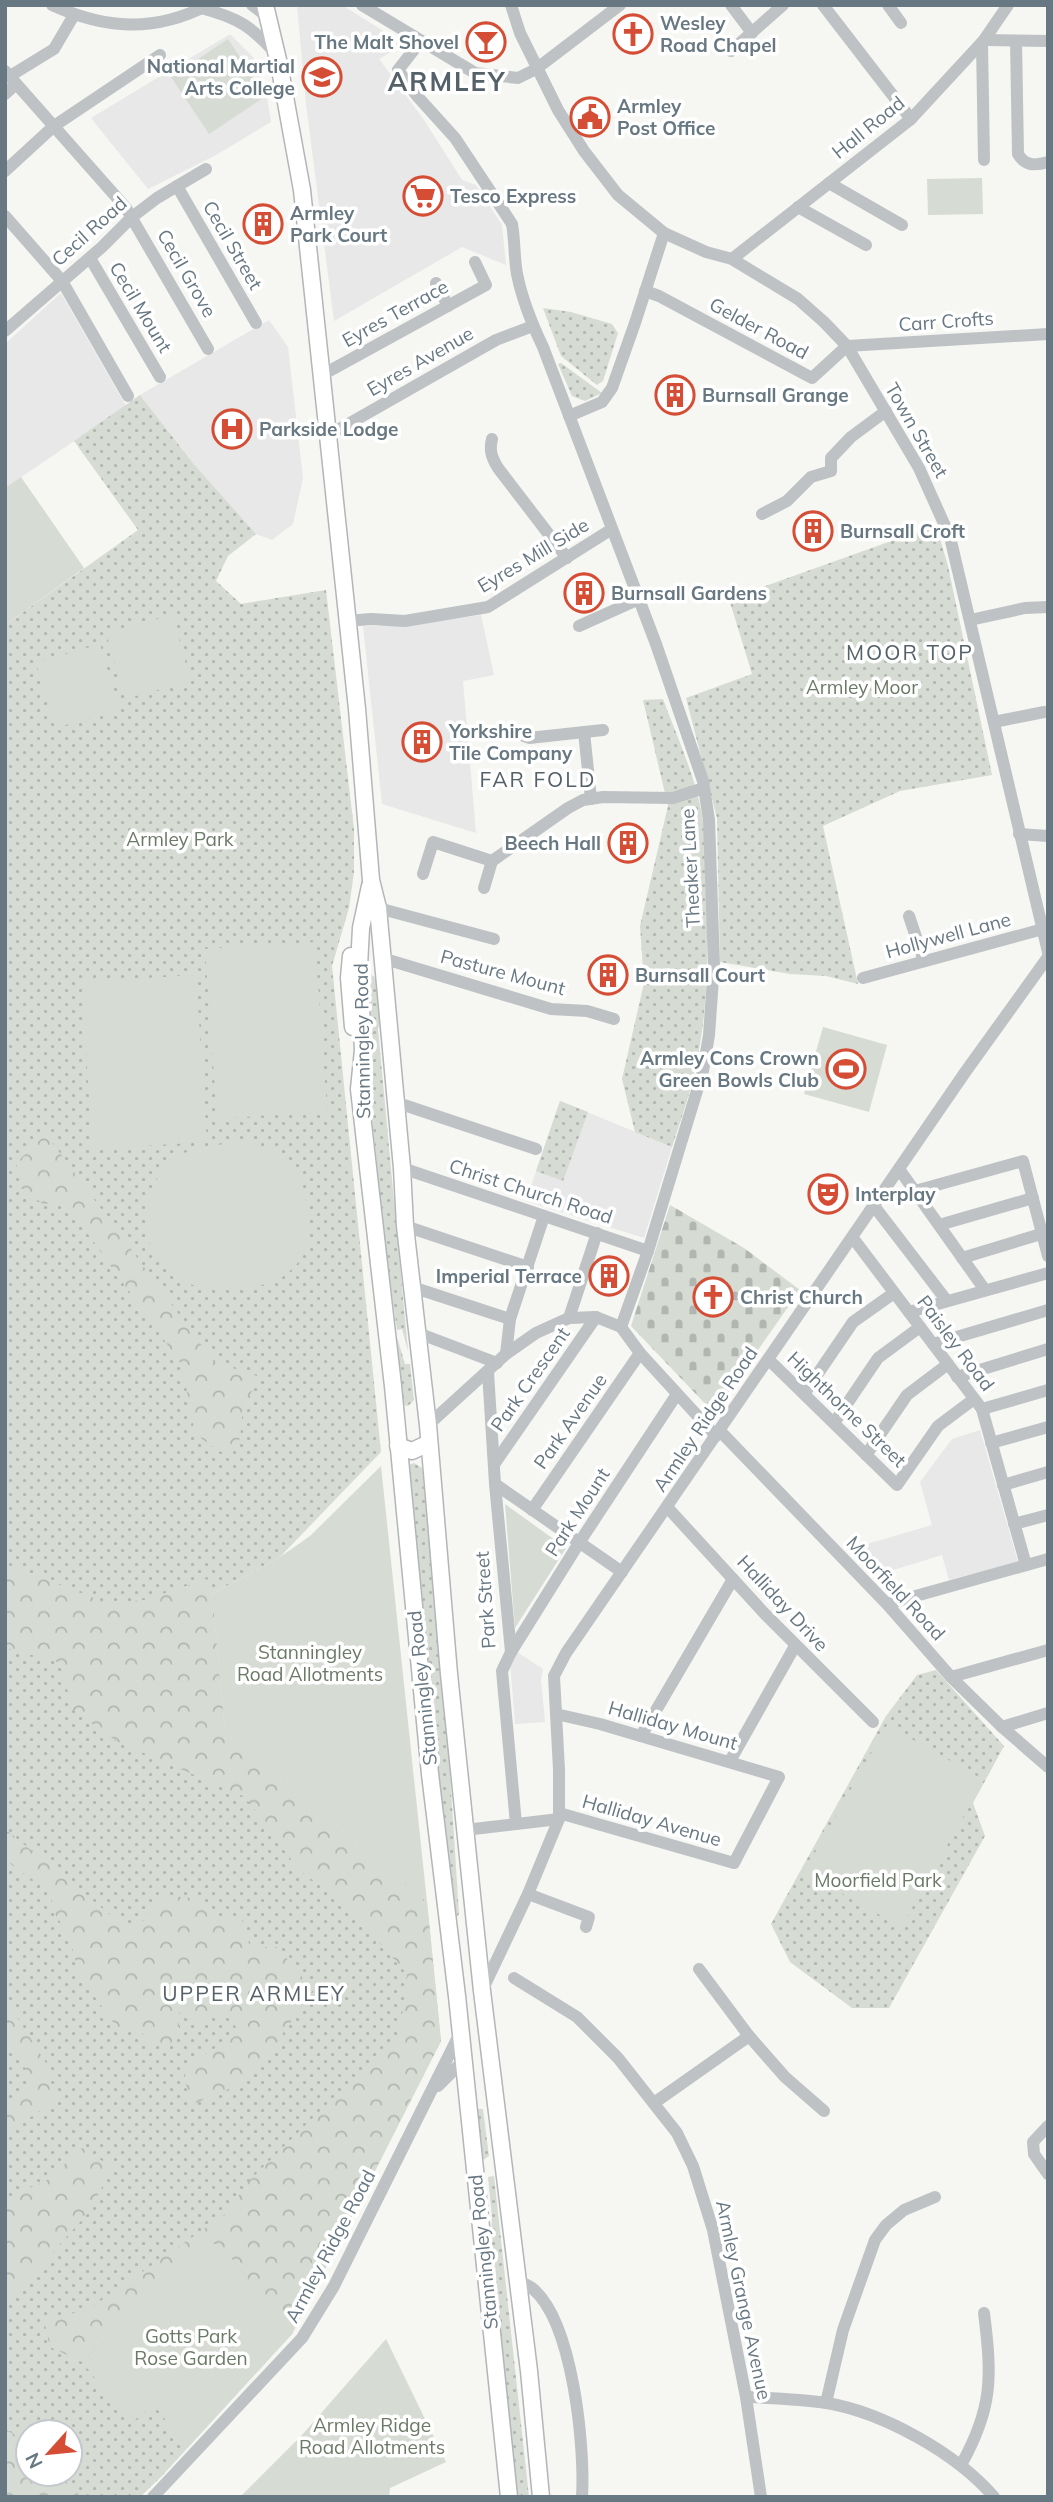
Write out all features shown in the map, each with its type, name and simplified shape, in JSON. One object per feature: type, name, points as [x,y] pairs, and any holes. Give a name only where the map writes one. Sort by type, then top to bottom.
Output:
[{"type":"main road","name":"Stanningley Road","points":[[267,11],[278,55],[302,190],[357,709],[371,880],[378,908],[405,1226],[427,1421],[465,1830],[541,2497]]},
{"type":"main road","name":"Stanningley Road","points":[[371,880],[361,928],[359,967],[363,1050],[359,1089],[509,2497]]},
{"type":"main road","points":[[396,1422],[410,1415],[427,1421]]},
{"type":"main road","points":[[398,1446],[412,1451],[429,1443]]},
{"type":"main road","points":[[457,1996],[478,1952]]},
{"type":"main road","points":[[463,2061],[477,2045],[481,2033],[482,1991]]},
{"type":"main road","points":[[482,2244],[489,2218],[483,2175],[487,2169],[503,2166]]},
{"type":"street","points":[[52,5],[74,15],[115,25],[151,23],[204,7],[248,26],[278,55]]},
{"type":"street","points":[[251,5],[267,11]]},
{"type":"street","points":[[362,5],[475,74],[518,78],[536,69],[620,5]]},
{"type":"street","name":"Town Street","points":[[511,5],[536,69],[580,144],[618,195],[664,233],[706,252],[732,259],[798,299],[847,346],[919,468],[945,523],[1048,954]]},
{"type":"street","points":[[731,5],[752,33]]},
{"type":"street","points":[[823,5],[911,119]]},
{"type":"street","points":[[888,5],[901,23]]},
{"type":"street","name":"Hall Road","points":[[732,259],[911,119],[983,41],[1008,5]]},
{"type":"street","points":[[731,51],[779,6]]},
{"type":"street","points":[[5,94],[10,77],[54,49],[74,15]]},
{"type":"street","points":[[984,160],[983,41],[1048,41]]},
{"type":"street","points":[[1016,41],[1018,154],[1023,162],[1043,163]]},
{"type":"street","name":"Theaker Lane","points":[[420,42],[398,71],[455,138],[512,224],[517,273],[533,326],[639,599],[704,788],[709,820],[714,965],[709,1035],[703,1071],[648,1251],[621,1327]]},
{"type":"street","points":[[5,171],[54,126],[160,55]]},
{"type":"street","name":"Cecil Grove","points":[[10,77],[132,217],[208,349]]},
{"type":"street","name":"Cecil Road","points":[[5,331],[90,258],[132,217],[206,169]]},
{"type":"street","points":[[829,183],[902,225]]},
{"type":"street","name":"Cecil Street","points":[[177,186],[256,323]]},
{"type":"street","points":[[797,207],[866,245]]},
{"type":"street","points":[[5,216],[62,281],[128,396]]},
{"type":"street","points":[[569,416],[602,402],[612,388],[664,233]]},
{"type":"street","name":"Cecil Mount","points":[[90,258],[160,377]]},
{"type":"street","name":"Eyres Terrace","points":[[321,375],[486,285],[475,262]]},
{"type":"street","points":[[436,283],[448,306]]},
{"type":"street","name":"Gelder Road","points":[[645,292],[659,296],[812,378],[847,346]]},
{"type":"street","name":"Eyres Avenue","points":[[329,435],[496,340],[533,326]]},
{"type":"street","name":"Carr Crofts","points":[[847,346],[1048,334]]},
{"type":"street","points":[[762,514],[787,502],[811,477],[831,471],[831,458],[851,437],[886,411]]},
{"type":"street","points":[[492,439],[489,448],[491,457],[567,558]]},
{"type":"street","name":"Eyres Mill Side","points":[[347,621],[405,621],[479,610],[496,603],[612,529]]},
{"type":"street","points":[[579,626],[639,599]]},
{"type":"street","points":[[970,620],[1026,608],[1048,607]]},
{"type":"street","points":[[994,722],[1044,712]]},
{"type":"street","points":[[479,734],[513,732],[529,738],[603,730]]},
{"type":"street","points":[[584,732],[591,799]]},
{"type":"street","points":[[484,888],[492,861],[568,808],[603,797],[673,799],[704,788]]},
{"type":"street","points":[[1019,834],[1048,836]]},
{"type":"street","points":[[423,874],[433,842],[492,861]]},
{"type":"street","points":[[378,908],[495,939]]},
{"type":"street","points":[[909,916],[924,961]]},
{"type":"street","name":"Hollywell Lane","points":[[863,978],[1043,929]]},
{"type":"street","name":"Armley Ridge Road","points":[[482,1991],[528,1894],[559,1816],[554,1676],[566,1653],[1048,954]]},
{"type":"street","name":"Pasture Mount","points":[[382,958],[551,1009],[587,1011],[614,1019]]},
{"type":"street","points":[[395,1102],[536,1149]]},
{"type":"street","points":[[915,1191],[1023,1161],[1048,1256]]},
{"type":"street","name":"Christ Church Road","points":[[402,1168],[648,1251]]},
{"type":"street","points":[[900,1169],[985,1290]]},
{"type":"street","points":[[939,1225],[1033,1198]]},
{"type":"street","points":[[874,1206],[947,1301]]},
{"type":"street","name":"Park Street","points":[[516,1824],[502,1671],[511,1652],[495,1484],[497,1363],[544,1216]]},
{"type":"street","points":[[405,1226],[528,1267]]},
{"type":"street","points":[[569,1318],[597,1233]]},
{"type":"street","points":[[962,1258],[1041,1234]]},
{"type":"street","name":"Paisley Road","points":[[853,1238],[978,1404],[1026,1565]]},
{"type":"street","points":[[909,1312],[1048,1273]]},
{"type":"street","points":[[412,1287],[509,1319]]},
{"type":"street","points":[[804,1394],[853,1322],[894,1293]]},
{"type":"street","points":[[933,1344],[1048,1310]]},
{"type":"street","points":[[427,1421],[536,1333],[569,1318],[596,1317],[621,1327]]},
{"type":"street","name":"Park Crescent","points":[[495,1463],[596,1317]]},
{"type":"street","name":"Moorfield Road","points":[[621,1327],[677,1394],[887,1604],[951,1677],[1048,1767]]},
{"type":"street","points":[[834,1423],[878,1358],[920,1327]]},
{"type":"street","points":[[418,1333],[497,1363]]},
{"type":"street","points":[[957,1377],[1048,1349]]},
{"type":"street","name":"Park Avenue","points":[[532,1510],[640,1353]]},
{"type":"street","name":"Highthorne Street","points":[[769,1360],[897,1485],[938,1426],[978,1404]]},
{"type":"street","points":[[866,1455],[907,1395],[948,1364]]},
{"type":"street","points":[[978,1404],[1048,1390]]},
{"type":"street","name":"Park Mount","points":[[511,1652],[677,1394]]},
{"type":"street","points":[[991,1443],[1048,1427]]},
{"type":"street","points":[[1003,1485],[1048,1472]]},
{"type":"street","points":[[495,1484],[622,1572]]},
{"type":"street","name":"Halliday Drive","points":[[668,1507],[795,1646],[873,1722]]},
{"type":"street","points":[[1014,1524],[1048,1515]]},
{"type":"street","points":[[887,1604],[1048,1559]]},
{"type":"street","points":[[641,1736],[733,1579]]},
{"type":"street","points":[[730,1761],[795,1646]]},
{"type":"street","points":[[951,1677],[1048,1650]]},
{"type":"street","points":[[1002,1727],[1048,1713]]},
{"type":"street","name":"Halliday Mount","points":[[556,1714],[779,1777],[734,1863]]},
{"type":"street","points":[[465,1830],[559,1816]]},
{"type":"street","name":"Halliday Avenue","points":[[559,1816],[734,1863]]},
{"type":"street","points":[[528,1894],[589,1917],[586,1927]]},
{"type":"street","points":[[478,1952],[496,1949],[506,1942]]},
{"type":"street","points":[[699,1969],[748,2036],[785,2077],[824,2112]]},
{"type":"street","name":"Armley Grange Avenue","points":[[514,1978],[578,2017],[618,2058],[677,2133],[693,2166],[713,2230],[746,2398],[761,2497]]},
{"type":"street","name":"Armley Ridge Road","points":[[153,2497],[302,2338],[334,2286],[460,2033]]},
{"type":"street","points":[[654,2103],[748,2036]]},
{"type":"street","name":"Armley Ridge Road","points":[[433,2091],[463,2061]]},
{"type":"street","points":[[1048,2126],[1032,2143],[1034,2154],[1048,2174]]},
{"type":"street","points":[[826,2403],[843,2330],[875,2240],[886,2225],[904,2210],[935,2197]]},
{"type":"street","name":"Stanningley Road","points":[[518,2281],[532,2288],[543,2300],[564,2350],[578,2398],[582,2497]]},
{"type":"street","points":[[961,2465],[975,2440],[986,2407],[990,2361],[984,2313]]},
{"type":"street","points":[[746,2398],[826,2403],[845,2407],[896,2427],[928,2443],[961,2465],[994,2497]]},
{"type":"shaded area","points":[[297,5],[342,5],[404,44],[379,59],[424,120],[462,180],[476,185],[502,225],[506,265],[462,247],[334,321],[306,104]]},
{"type":"shaded area","points":[[230,34],[253,57],[265,85],[271,122],[216,155],[148,189],[91,118]]},
{"type":"shaded area","points":[[61,293],[126,406],[5,488],[5,344]]},
{"type":"shaded area","name":"Parkside Lodge","points":[[269,320],[288,347],[303,478],[293,524],[272,540],[256,534],[192,462],[140,395]]},
{"type":"shaded area","name":"Yorkshire Tile Company","points":[[481,615],[494,675],[463,681],[476,833],[382,804],[363,626],[400,626]]},
{"type":"shaded area","points":[[560,1101],[672,1147],[644,1238],[526,1201]]},
{"type":"shaded area","points":[[980,1430],[1018,1562],[949,1580],[942,1555],[877,1575],[850,1549],[932,1525],[920,1482],[952,1439]]},
{"type":"shaded area","points":[[517,1652],[543,1669],[541,1680],[545,1722],[515,1724],[510,1663]]},
{"type":"green space","points":[[228,39],[266,96],[209,134],[171,77]]},
{"type":"green space","points":[[982,178],[983,214],[928,215],[927,179]]},
{"type":"green space","points":[[543,308],[571,312],[612,324],[618,333],[603,381],[597,385],[561,356]]},
{"type":"green space","points":[[561,363],[602,393],[585,401],[572,396],[558,364]]},
{"type":"green space","name":"Armley Park","points":[[140,395],[192,462],[256,534],[228,556],[216,581],[241,604],[326,590],[354,829],[354,872],[349,908],[332,966],[381,1452],[280,1557],[212,1594],[225,1732],[427,1902],[441,2041],[292,2334],[161,2477],[140,2497],[5,2497],[5,625],[138,530],[74,441]]},
{"type":"green space","points":[[21,477],[84,568],[5,625],[5,488]]},
{"type":"green space","name":"Armley Moor","points":[[936,525],[948,566],[992,775],[900,791],[823,826],[858,984],[826,976],[790,974],[720,962],[717,818],[686,698],[752,674],[729,599]]},
{"type":"green space","points":[[172,615],[191,681],[125,699],[106,633]]},
{"type":"green space","points":[[100,644],[119,710],[55,728],[36,663]]},
{"type":"green space","points":[[663,699],[699,800],[705,836],[707,901],[707,972],[703,1026],[692,1083],[672,1147],[635,1132],[622,1079],[644,983],[640,926],[668,806],[643,700]]},
{"type":"green space","points":[[315,942],[327,1111],[217,1119],[205,949]]},
{"type":"green space","points":[[371,974],[378,985],[381,1000],[378,1029],[408,1351],[402,1329],[397,1330],[370,1100],[366,976]]},
{"type":"green space","points":[[196,975],[207,1142],[92,1149],[82,982]]},
{"type":"green space","name":"Armley Cons Crown Green Bowls Club","points":[[823,1027],[887,1045],[869,1112],[804,1094]]},
{"type":"green space","points":[[560,1101],[588,1112],[563,1181],[536,1171]]},
{"type":"green space","points":[[46,1134],[214,1362],[260,1377],[243,1407],[240,1439],[221,1452],[195,1434],[182,1365],[65,1202],[43,1204],[21,1188],[16,1163]]},
{"type":"green space","points":[[248,1142],[278,1153],[294,1166],[298,1173],[309,1222],[302,1256],[286,1275],[262,1285],[206,1287],[182,1281],[160,1262],[149,1243],[146,1220],[153,1187],[166,1163],[179,1155],[208,1146]]},
{"type":"green space","points":[[670,1205],[744,1248],[800,1290],[714,1413],[631,1326]]},
{"type":"green space","points":[[397,1337],[405,1364],[410,1364],[414,1400],[408,1406],[401,1400]]},
{"type":"green space","points":[[414,1463],[422,1468],[451,1771],[459,1914],[454,1921],[443,1843],[406,1466]]},
{"type":"green space","name":"Stanningley Road Allotments","points":[[381,1466],[427,1902],[225,1732],[212,1594],[280,1557],[310,1536]]},
{"type":"green space","points":[[505,1504],[566,1548],[515,1628]]},
{"type":"green space","points":[[5,1564],[107,1603],[144,1600],[207,1579],[212,1594],[225,1732],[427,1902],[441,2041],[292,2334],[220,2244],[211,2244],[145,2301],[82,2362],[50,2347],[44,2321],[89,2309],[227,2213],[247,2183],[400,2032],[407,1974],[349,1908],[298,1869],[245,1797],[116,1741],[72,1709],[61,1663],[5,1648]]},
{"type":"green space","name":"Moorfield Park","points":[[936,1670],[1004,1746],[973,1803],[985,1836],[889,2008],[852,2008],[790,1962],[771,1924],[886,1716],[917,1675]]},
{"type":"green space","points":[[887,1725],[984,1780],[901,1927],[804,1872]]},
{"type":"green space","points":[[5,1829],[113,1917],[133,1928],[148,1917],[159,1893],[196,1897],[211,1916],[242,1920],[250,1947],[277,1947],[313,1990],[259,2068],[236,2086],[189,2106],[185,2075],[195,2060],[234,2037],[236,2028],[232,2018],[215,2015],[195,2024],[183,2012],[179,2013],[179,2033],[168,2047],[151,2045],[142,2033],[118,2029],[79,1975],[69,1935],[56,1916],[49,1891],[5,1860]]},
{"type":"green space","points":[[5,1998],[48,2066],[55,2101],[5,2134],[5,2102],[17,2099],[27,2085],[24,2064],[5,2035]]},
{"type":"green space","points":[[476,2109],[483,2109],[489,2156],[480,2162]]},
{"type":"green space","points":[[82,2148],[112,2167],[90,2211],[15,2294],[5,2301],[5,2199],[49,2179]]},
{"type":"green space","points":[[494,2176],[529,2497],[515,2497],[490,2258],[492,2217],[488,2177]]},
{"type":"green space","name":"Gotts Park Rose Garden","points":[[211,2244],[220,2244],[292,2334],[187,2448],[154,2405],[131,2423],[82,2362],[145,2301]]},
{"type":"green space","name":"Armley Ridge Road Allotments","points":[[386,2339],[446,2462],[390,2488],[389,2497],[240,2497],[302,2435]]},
{"type":"green space","points":[[5,2429],[14,2434],[14,2488],[73,2488],[81,2497],[5,2497]]},
{"type":"place","name":"Wesley Road Chapel","points":[[633,34]]},
{"type":"place","name":"The Malt Shovel","points":[[486,42]]},
{"type":"place","name":"National Martial Arts College","points":[[322,77]]},
{"type":"place","name":"Armley Post Office","points":[[590,117]]},
{"type":"place","name":"Tesco Express","points":[[423,196]]},
{"type":"place","name":"Armley Park Court","points":[[263,224]]},
{"type":"place","name":"Burnsall Grange","points":[[675,395]]},
{"type":"place","name":"Parkside Lodge","points":[[232,429]]},
{"type":"place","name":"Burnsall Croft","points":[[813,531]]},
{"type":"place","name":"Burnsall Gardens","points":[[584,593]]},
{"type":"place","name":"Yorkshire Tile Company","points":[[422,742]]},
{"type":"place","name":"Beech Hall","points":[[628,843]]},
{"type":"place","name":"Burnsall Court","points":[[608,975]]},
{"type":"place","name":"Armley Cons Crown Green Bowls Club","points":[[846,1069]]},
{"type":"place","name":"Interplay","points":[[828,1194]]},
{"type":"place","name":"Imperial Terrace","points":[[609,1276]]},
{"type":"place","name":"Christ Church","points":[[713,1297]]},
{"type":"district","name":"ARMLEY","points":[[447,81]]},
{"type":"district","name":"MOOR TOP","points":[[910,652]]},
{"type":"district","name":"FAR FOLD","points":[[538,779]]},
{"type":"district","name":"UPPER ARMLEY","points":[[254,1993]]}]
